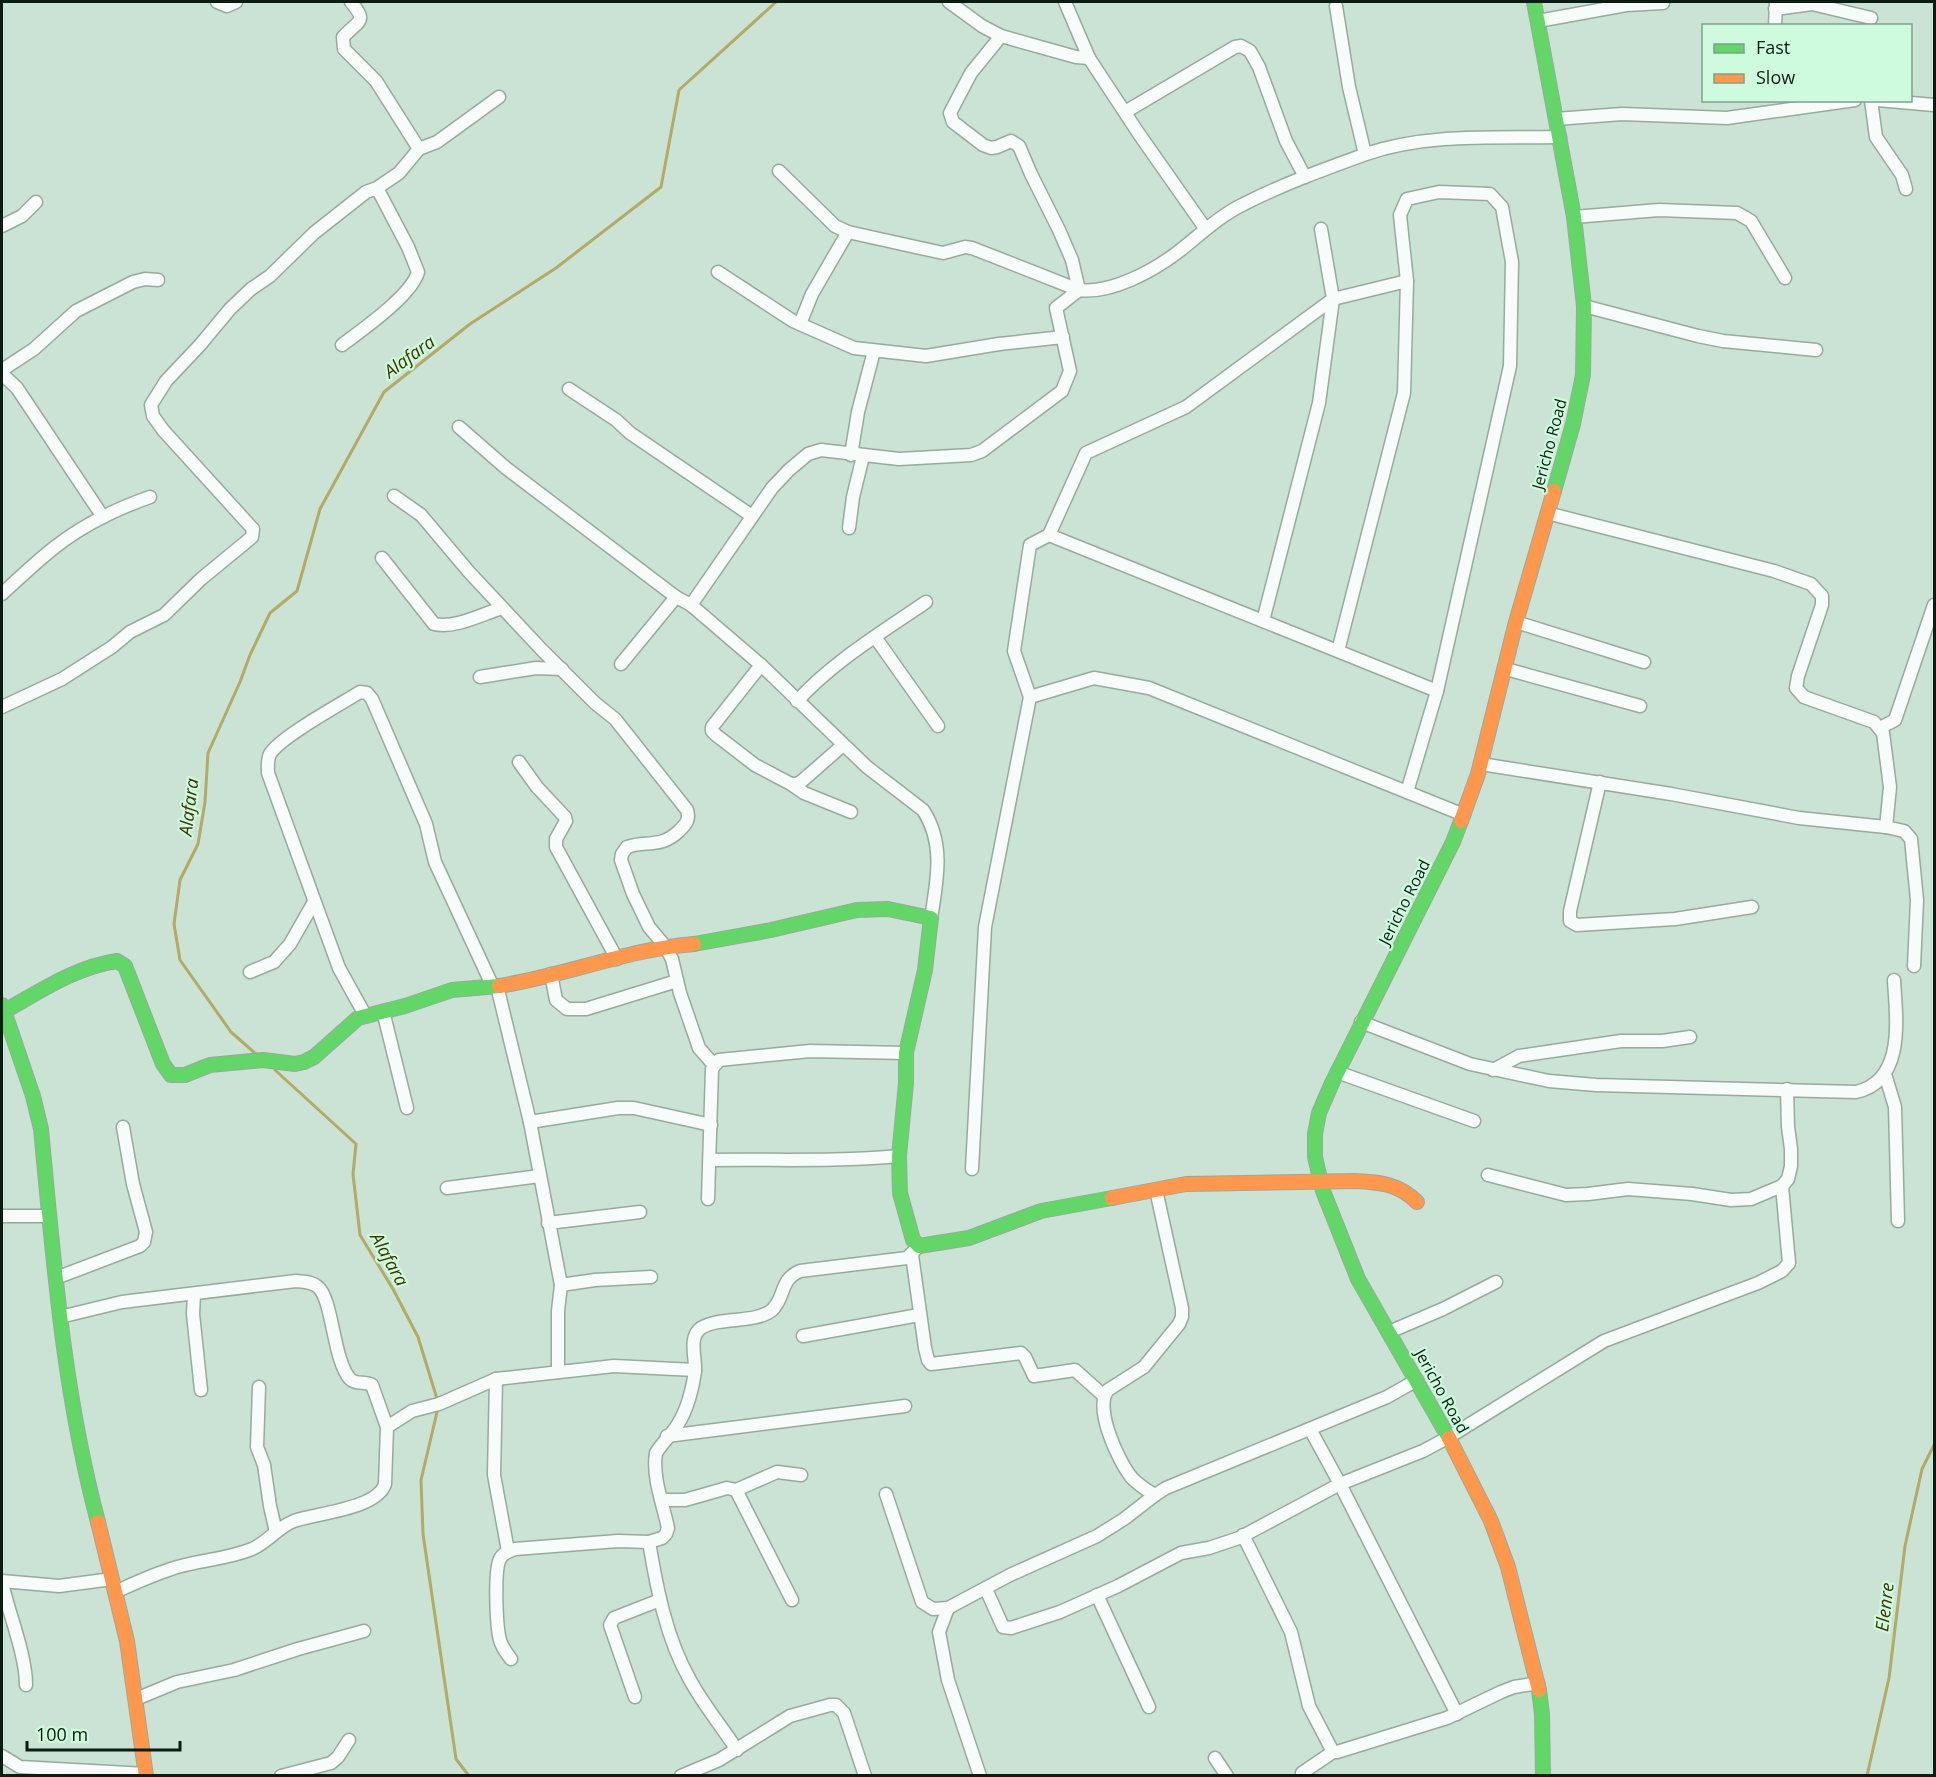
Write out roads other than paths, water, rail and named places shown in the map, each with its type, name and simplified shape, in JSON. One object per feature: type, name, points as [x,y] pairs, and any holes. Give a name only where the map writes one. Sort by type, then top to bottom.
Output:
[{"type":"street","points":[[217,2],[227,6],[236,2]]},
{"type":"street","points":[[351,2],[361,13],[361,17],[360,21],[343,37],[344,49],[376,81],[419,149]]},
{"type":"street","points":[[949,2],[982,26],[1001,36],[1076,57],[1089,58]]},
{"type":"street","points":[[1065,2],[1089,58],[1205,228]]},
{"type":"street","name":"Jericho Road","points":[[1534,2],[1574,217],[1584,306],[1583,375],[1573,423],[1516,622],[1481,764],[1464,815],[1453,842],[1361,1022],[1319,1113],[1315,1134],[1315,1157],[1321,1183],[1358,1279],[1449,1437],[1491,1521],[1508,1567],[1538,1683],[1542,1714],[1543,1776]]},
{"type":"street","points":[[1538,21],[1626,5],[1663,3]]},
{"type":"street","points":[[1775,24],[1776,5],[1812,4],[1871,18]]},
{"type":"street","points":[[1336,6],[1348,87],[1365,154]]},
{"type":"street","points":[[1001,36],[971,72],[950,117],[953,122],[983,145],[997,147],[1011,141],[1019,146],[1072,260],[1079,290]]},
{"type":"street","points":[[1125,112],[1235,47],[1241,46],[1250,51],[1259,67],[1286,141],[1305,177]]},
{"type":"street","points":[[2,707],[62,679],[112,647],[130,632],[164,615],[201,579],[252,537],[253,529],[163,430],[153,416],[151,405],[166,381],[230,309],[251,289],[270,276],[322,227],[366,192],[377,188],[399,173],[419,149],[437,142],[499,97]]},
{"type":"street","points":[[1557,119],[1622,114],[1727,118],[1784,106],[1831,102]]},
{"type":"street","points":[[1871,102],[1876,137],[1902,175],[1906,189]]},
{"type":"street","points":[[1900,102],[1935,105]]},
{"type":"street","points":[[779,171],[835,226],[848,232],[943,252],[965,247],[972,248],[1079,290],[1094,292],[1130,280],[1176,254],[1205,228],[1244,204],[1365,154],[1424,142],[1478,138],[1560,137]]},
{"type":"street","points":[[342,345],[392,305],[413,283],[418,272],[408,247],[377,188]]},
{"type":"street","points":[[1338,651],[1404,393],[1407,280],[1400,214],[1407,199],[1439,192],[1490,194],[1502,207],[1512,262],[1510,366],[1437,691],[1407,792]]},
{"type":"street","points":[[2,226],[22,216],[36,202]]},
{"type":"street","points":[[1574,217],[1659,210],[1737,213],[1751,221],[1785,278]]},
{"type":"street","points":[[1263,621],[1320,403],[1333,299],[1321,229]]},
{"type":"street","points":[[800,324],[812,294],[848,232]]},
{"type":"street","points":[[718,272],[800,324],[854,348],[926,356],[999,344],[1063,337]]},
{"type":"street","points":[[103,517],[16,388],[2,372],[34,349],[76,311],[133,282],[145,279],[158,280]]},
{"type":"street","points":[[972,1169],[985,927],[1030,697],[1014,651],[1030,545],[1049,536],[1086,453],[1186,407],[1333,299],[1407,280]]},
{"type":"street","points":[[691,605],[772,488],[808,454],[821,450],[899,459],[971,455],[982,451],[1029,414],[1053,400],[1062,391],[1070,371],[1056,308],[1079,290]]},
{"type":"street","points":[[1584,306],[1707,338],[1816,350]]},
{"type":"street","points":[[849,528],[857,455],[858,412],[874,351]]},
{"type":"street","points":[[569,389],[752,516]]},
{"type":"street","points":[[459,427],[506,468],[676,597],[691,605],[761,665],[867,767],[915,802],[928,818],[936,844],[939,869],[925,970],[906,1053],[906,1083],[899,1156],[900,1192],[915,1251],[919,1315],[924,1348],[932,1364],[1021,1353],[1034,1376],[1078,1371],[1104,1396]]},
{"type":"street","points":[[2,594],[55,547],[103,517],[150,496]]},
{"type":"street","points":[[394,496],[421,515],[542,651],[615,719],[687,810],[689,817],[687,824],[675,835],[656,844],[631,845],[622,854],[622,867],[649,927],[672,959],[699,1048],[714,1065]]},
{"type":"street","points":[[1548,513],[1774,571],[1811,584],[1822,596],[1822,605],[1796,688],[1804,697],[1874,722],[1880,728],[1883,733],[1890,787],[1886,827]]},
{"type":"street","points":[[1049,536],[1437,691]]},
{"type":"street","points":[[382,558],[434,624],[442,626],[451,624],[502,608]]},
{"type":"street","points":[[621,664],[676,597]]},
{"type":"street","points":[[797,701],[837,664],[926,602]]},
{"type":"street","points":[[1880,728],[1895,720],[1935,605]]},
{"type":"street","points":[[1516,622],[1644,662]]},
{"type":"street","points":[[875,637],[938,726]]},
{"type":"street","points":[[761,665],[712,727],[712,731],[755,765],[804,793],[851,812]]},
{"type":"street","points":[[480,677],[536,668],[562,669]]},
{"type":"street","points":[[1506,669],[1640,706]]},
{"type":"street","points":[[1030,697],[1094,678],[1149,688],[1464,815]]},
{"type":"street","points":[[365,1015],[339,968],[268,773],[269,755],[274,749],[305,725],[360,692],[364,692],[372,699],[426,824],[435,862],[495,986],[530,1122],[561,1285],[558,1311],[558,1372]]},
{"type":"street","points":[[791,784],[802,781],[843,745]]},
{"type":"street","points":[[519,762],[537,787],[565,817],[566,821],[556,839],[556,847],[617,958]]},
{"type":"street","points":[[1481,764],[1600,782],[1799,818],[1904,831],[1911,839],[1917,900],[1914,966]]},
{"type":"street","points":[[1600,782],[1570,911],[1570,921],[1577,925],[1675,919],[1752,907]]},
{"type":"street","points":[[250,972],[274,962],[290,944],[314,902]]},
{"type":"street","points":[[2,1756],[20,1767],[42,1772],[146,1775],[123,1623],[77,1436],[69,1388],[41,1129],[33,1096],[2,1009],[103,962],[117,961],[125,966],[163,1064],[171,1075],[178,1076],[210,1065],[263,1060],[296,1064],[304,1062],[314,1057],[358,1018],[405,1006],[452,990],[531,981],[664,946],[702,943],[856,910],[888,909],[931,918]]},
{"type":"street","points":[[551,974],[556,1000],[567,1009],[585,1009],[677,981]]},
{"type":"street","points":[[1361,1022],[1470,1064],[1549,1082],[1856,1092],[1872,1085],[1885,1074],[1893,1055],[1896,1026],[1894,980]]},
{"type":"street","points":[[383,1011],[407,1108]]},
{"type":"street","points":[[1493,1070],[1519,1056],[1621,1041],[1662,1041],[1690,1037]]},
{"type":"street","points":[[708,1199],[712,1069],[719,1060],[810,1051],[906,1053]]},
{"type":"street","points":[[1337,1072],[1474,1121]]},
{"type":"street","points":[[1885,1074],[1894,1107],[1898,1221]]},
{"type":"street","points":[[1488,1175],[1566,1194],[1628,1189],[1692,1194],[1731,1200],[1751,1199],[1782,1186],[1788,1179],[1791,1166],[1786,1111],[1787,1089]]},
{"type":"street","points":[[530,1122],[618,1108],[634,1108],[711,1125]]},
{"type":"street","points":[[56,1278],[140,1246],[144,1242],[146,1232],[133,1184],[123,1127]]},
{"type":"street","points":[[710,1160],[856,1161],[899,1156]]},
{"type":"street","points":[[447,1188],[540,1176]]},
{"type":"street","points":[[511,1659],[501,1643],[498,1630],[496,1572],[499,1559],[508,1551],[618,1542],[649,1542],[663,1538],[668,1528],[655,1459],[656,1453],[682,1416],[695,1370],[693,1340],[696,1333],[708,1325],[764,1314],[778,1301],[787,1279],[793,1274],[800,1271],[907,1258],[915,1251],[969,1238],[1041,1210],[1186,1184],[1380,1182],[1403,1188],[1417,1202]]},
{"type":"street","points":[[986,1589],[1003,1627],[1011,1628],[1060,1612],[1181,1553],[1209,1548],[1243,1535],[1340,1484],[1424,1451],[1604,1341],[1758,1283],[1782,1271],[1789,1263],[1782,1186]]},
{"type":"street","points":[[1155,1495],[1141,1487],[1122,1465],[1115,1450],[1102,1405],[1108,1390],[1144,1367],[1182,1317],[1182,1308],[1156,1190]]},
{"type":"street","points":[[548,1223],[640,1212]]},
{"type":"street","points":[[2,1216],[49,1216]]},
{"type":"street","points":[[561,1285],[596,1280],[651,1277]]},
{"type":"street","points":[[26,1685],[26,1675],[2,1582],[59,1586],[113,1586],[172,1568],[219,1559],[252,1549],[294,1521],[359,1504],[380,1494],[385,1484],[387,1427],[372,1385],[367,1382],[352,1381],[338,1351],[323,1293],[310,1282],[296,1281],[122,1302],[60,1317]]},
{"type":"street","points":[[1389,1332],[1443,1309],[1496,1282]]},
{"type":"street","points":[[194,1295],[193,1314],[201,1390]]},
{"type":"street","points":[[803,1336],[919,1315]]},
{"type":"street","points":[[387,1427],[412,1411],[429,1408],[496,1379],[614,1366],[695,1370]]},
{"type":"street","points":[[496,1379],[494,1474],[508,1551]]},
{"type":"street","points":[[886,1494],[922,1602],[933,1609],[948,1608],[1010,1575],[1096,1536],[1155,1495],[1387,1397],[1417,1380]]},
{"type":"street","points":[[258,1387],[257,1447],[264,1466],[276,1532]]},
{"type":"street","points":[[667,1436],[905,1406]]},
{"type":"street","points":[[1310,1429],[1457,1714]]},
{"type":"street","points":[[663,1500],[685,1500],[727,1488],[736,1490],[777,1472],[801,1475]]},
{"type":"street","points":[[736,1490],[792,1600]]},
{"type":"street","points":[[1243,1535],[1291,1632],[1309,1706],[1333,1752]]},
{"type":"street","points":[[649,1542],[660,1600],[675,1649],[689,1680],[737,1749]]},
{"type":"street","points":[[1097,1595],[1149,1707]]},
{"type":"street","points":[[635,1697],[610,1625],[614,1618],[660,1600]]},
{"type":"street","points":[[948,1608],[939,1632],[946,1671],[978,1774]]},
{"type":"street","points":[[136,1699],[177,1682],[234,1670],[364,1631]]},
{"type":"street","points":[[1302,1773],[1333,1752],[1457,1714],[1514,1687],[1538,1683]]},
{"type":"street","points":[[681,1776],[719,1760],[790,1716],[830,1705],[836,1705],[844,1713],[865,1776]]},
{"type":"street","points":[[280,1776],[331,1763],[338,1757],[349,1740]]},
{"type":"street","points":[[1215,1758],[1227,1776]]},
{"type":"waterway","name":"Alafara","points":[[256,1054],[231,1032],[180,960],[174,924],[180,880],[198,844],[205,802],[208,753],[270,613],[297,591],[320,509],[384,392],[470,324],[556,268],[661,187],[679,90],[776,2]]},
{"type":"waterway","name":"Alafara","points":[[275,1070],[356,1144],[353,1174],[360,1235],[393,1289],[418,1337],[438,1402]]},
{"type":"waterway","name":"Alafara","points":[[438,1408],[421,1480],[423,1534],[456,1759],[469,1776]]},
{"type":"waterway","name":"Elenre","points":[[1867,1776],[1889,1678],[1905,1546],[1922,1469],[1934,1445]]}]
